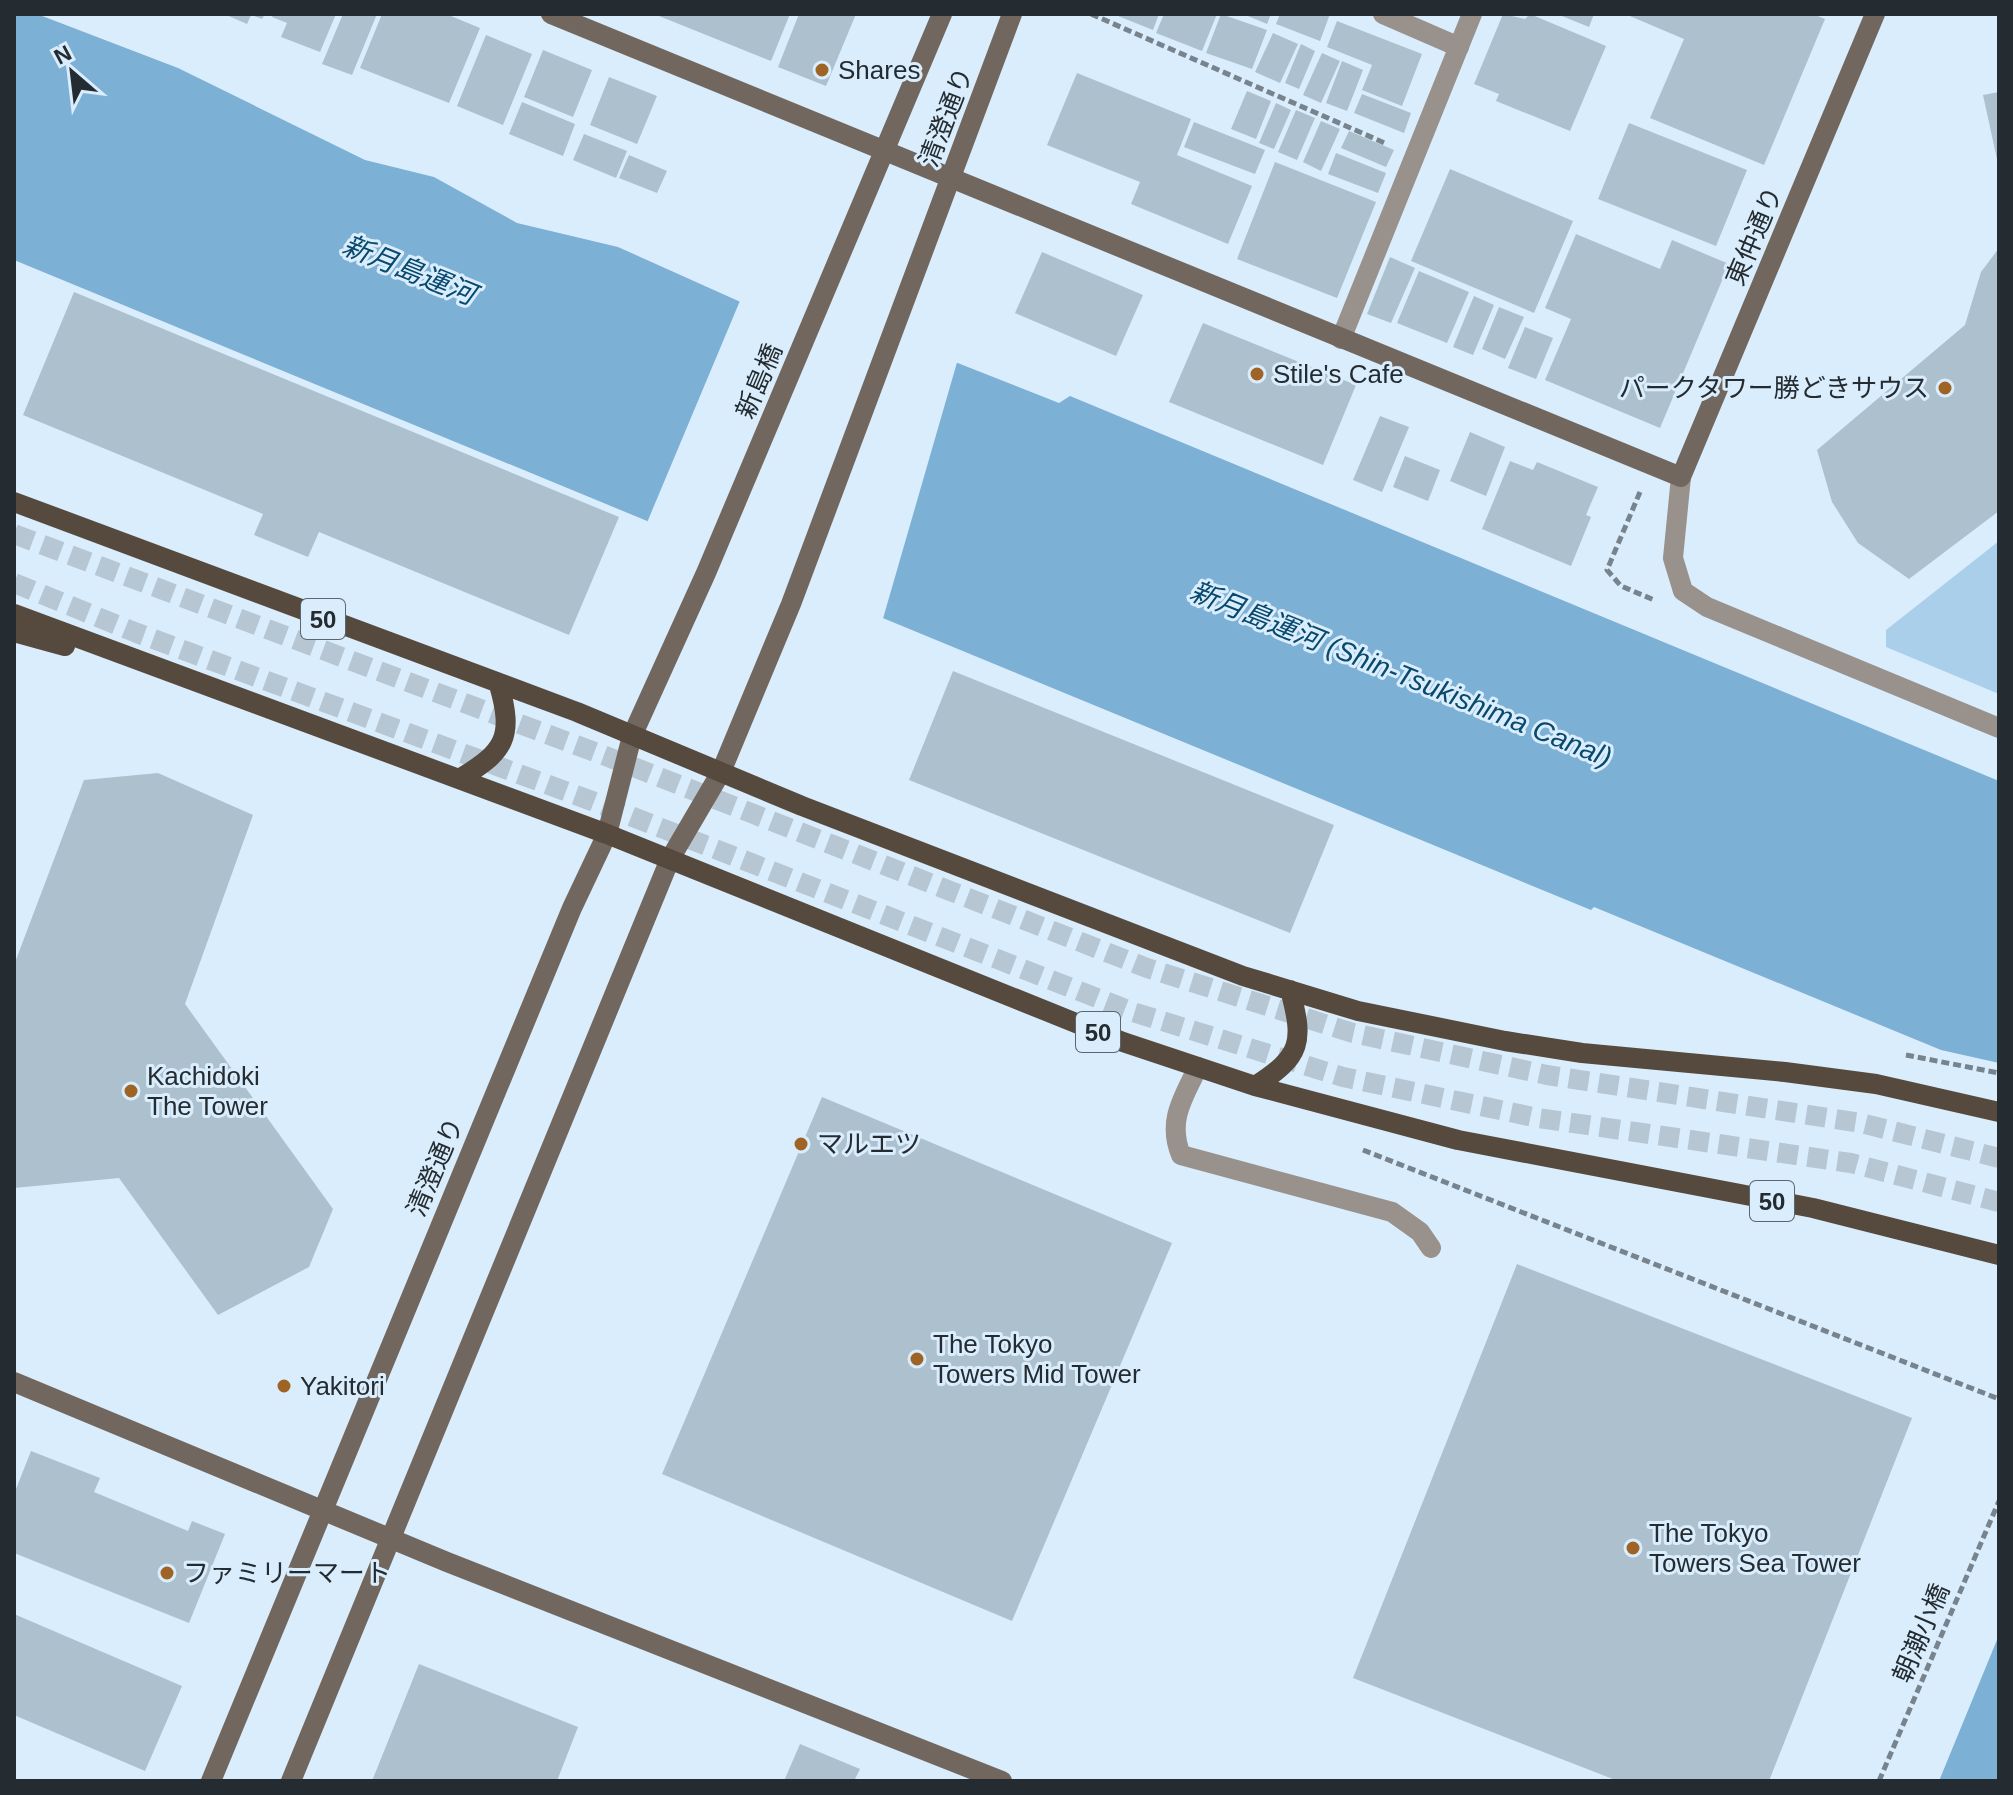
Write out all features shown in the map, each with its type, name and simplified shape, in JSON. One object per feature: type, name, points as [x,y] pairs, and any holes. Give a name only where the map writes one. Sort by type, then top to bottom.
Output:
[{"type":"main road","name":"50","points":[[14,502],[632,736],[1159,945],[1290,990],[1372,1014],[1582,1053],[1876,1084],[1999,1112]]},
{"type":"main road","name":"50","points":[[14,614],[607,834],[1123,1042],[1255,1086],[1458,1140],[1813,1208],[1999,1255]]},
{"type":"main road","points":[[14,632],[86,653],[128,658]]},
{"type":"main road","points":[[459,779],[484,765],[502,746],[507,730],[499,685]]},
{"type":"main road","points":[[1255,1086],[1277,1071],[1294,1051],[1301,1030],[1290,990]]},
{"type":"street","points":[[551,14],[1681,477],[1673,558],[1683,591],[1707,607],[1999,728]]},
{"type":"street","name":"清澄通り","points":[[859,210],[942,14]]},
{"type":"street","name":"清澄通り","points":[[721,772],[791,604],[1012,14]]},
{"type":"street","points":[[1383,14],[1459,47]]},
{"type":"street","points":[[1341,339],[1472,14]]},
{"type":"street","name":"東仲通り","points":[[1681,477],[1875,14]]},
{"type":"street","name":"新島橋","points":[[706,573],[859,210]]},
{"type":"street","name":"清澄通り","points":[[211,1781],[320,1509],[572,908],[607,834],[632,736],[706,573]]},
{"type":"street","points":[[291,1781],[670,859],[721,772]]},
{"type":"street","points":[[1198,1067],[1181,1102],[1173,1136],[1181,1155],[1392,1212],[1420,1232],[1431,1248]]},
{"type":"street","points":[[14,1382],[392,1539],[1002,1781]]},
{"type":"path","points":[[1091,14],[1415,156]]},
{"type":"path","points":[[1353,1146],[1563,1232],[1999,1399]]},
{"type":"path","name":"朝潮小橋","points":[[1879,1781],[1999,1501]]},
{"type":"shaded area","points":[[1999,541],[1999,694],[1886,647],[1886,630]]},
{"type":"water","points":[[14,14],[37,14],[178,68],[365,160],[434,177],[517,223],[618,247],[792,325],[884,334],[1059,403],[1070,396],[1999,781],[1999,1063],[1941,1050],[1594,907],[1591,910],[14,260]]},
{"type":"water","points":[[1999,1635],[1999,1781],[1939,1781]]},
{"type":"pier","points":[[742,296],[793,321],[885,330],[958,359],[882,622],[646,525]]},
{"type":"building","points":[[224,14],[265,14],[262,19],[251,15],[247,24]]},
{"type":"building","points":[[273,14],[336,14],[320,52],[281,37],[287,23],[272,17]]},
{"type":"building","points":[[343,14],[377,14],[352,75],[322,64]]},
{"type":"building","points":[[382,14],[446,14],[480,28],[449,103],[360,68]]},
{"type":"building","points":[[654,14],[790,14],[771,61]]},
{"type":"building","points":[[799,14],[856,14],[826,86],[778,67]]},
{"type":"building","points":[[1113,14],[1159,14],[1153,30]]},
{"type":"building","points":[[1164,14],[1217,14],[1202,51],[1156,33]]},
{"type":"building","points":[[1221,14],[1267,30],[1252,69],[1206,53]]},
{"type":"building","points":[[1243,14],[1271,14],[1267,24]]},
{"type":"building","points":[[1280,14],[1330,14],[1320,41],[1276,24]]},
{"type":"building","points":[[1503,14],[1525,19],[1530,14],[1606,46],[1570,131],[1496,101],[1499,94],[1474,84]]},
{"type":"building","points":[[1557,14],[1594,14],[1589,27]]},
{"type":"building","points":[[1625,14],[1813,14],[1825,19],[1764,165],[1650,118],[1684,39]]},
{"type":"building","points":[[1337,21],[1422,54],[1402,106],[1362,90],[1372,65],[1327,47]]},
{"type":"building","points":[[1273,33],[1298,44],[1280,83],[1255,72]]},
{"type":"building","points":[[486,35],[532,54],[503,125],[457,106]]},
{"type":"building","points":[[1301,44],[1315,51],[1299,89],[1285,83]]},
{"type":"building","points":[[543,50],[592,70],[573,117],[524,97]]},
{"type":"building","points":[[1322,53],[1340,61],[1321,103],[1303,95]]},
{"type":"building","points":[[1342,61],[1363,70],[1347,111],[1326,103]]},
{"type":"building","points":[[1077,73],[1191,119],[1177,155],[1252,186],[1228,244],[1131,204],[1140,182],[1047,145]]},
{"type":"building","points":[[609,77],[657,96],[637,144],[590,125]]},
{"type":"building","points":[[1247,91],[1271,101],[1256,139],[1231,129]]},
{"type":"building","points":[[1999,92],[1999,164],[1998,164],[1983,95]]},
{"type":"building","points":[[1362,94],[1411,113],[1404,133],[1354,113]]},
{"type":"building","points":[[522,102],[575,124],[563,156],[509,134]]},
{"type":"building","points":[[1276,103],[1291,110],[1274,149],[1259,143]]},
{"type":"building","points":[[1296,110],[1315,118],[1297,160],[1278,152]]},
{"type":"building","points":[[1321,121],[1340,129],[1321,171],[1303,162]]},
{"type":"building","points":[[1194,122],[1265,150],[1255,174],[1184,147]]},
{"type":"building","points":[[1629,123],[1747,170],[1716,246],[1598,199]]},
{"type":"building","points":[[1349,131],[1394,150],[1386,167],[1341,148]]},
{"type":"building","points":[[584,134],[627,151],[616,178],[573,160]]},
{"type":"building","points":[[1336,153],[1386,173],[1378,193],[1328,174]]},
{"type":"building","points":[[629,155],[667,171],[657,193],[619,178]]},
{"type":"building","points":[[1275,162],[1376,202],[1337,298],[1237,259]]},
{"type":"building","points":[[1450,169],[1573,221],[1534,313],[1411,261]]},
{"type":"building","points":[[1576,234],[1660,269],[1672,240],[1729,264],[1660,428],[1545,380],[1571,319],[1545,308]]},
{"type":"building","name":"パークタワー勝どきサウス","points":[[1999,248],[1999,511],[1909,579],[1858,543],[1832,502],[1817,450],[1965,325],[1981,272]]},
{"type":"building","points":[[1042,252],[1143,295],[1116,356],[1015,313]]},
{"type":"building","points":[[1390,257],[1415,268],[1391,323],[1367,314]]},
{"type":"building","points":[[1419,271],[1469,292],[1447,343],[1397,323]]},
{"type":"building","points":[[74,292],[619,517],[569,635],[319,532],[308,557],[254,535],[263,514],[23,415]]},
{"type":"building","points":[[1474,296],[1494,305],[1473,355],[1453,347]]},
{"type":"building","points":[[1499,307],[1524,317],[1505,359],[1482,349]]},
{"type":"building","points":[[1203,323],[1356,385],[1323,465],[1169,402]]},
{"type":"building","points":[[1525,327],[1553,338],[1536,379],[1508,368]]},
{"type":"building","points":[[1380,416],[1409,427],[1382,492],[1353,480]]},
{"type":"building","points":[[1470,432],[1505,447],[1486,496],[1450,481]]},
{"type":"building","points":[[1405,456],[1440,470],[1428,501],[1393,487]]},
{"type":"building","points":[[1510,461],[1533,470],[1537,462],[1598,487],[1586,515],[1591,517],[1571,566],[1482,529]]},
{"type":"building","points":[[953,671],[1334,825],[1290,933],[909,780]]},
{"type":"building","name":"Kachidoki The Tower","points":[[158,773],[253,815],[185,1004],[333,1209],[309,1267],[218,1315],[119,1178],[14,1188],[14,965],[84,780]]},
{"type":"building","name":"The Tokyo Towers Mid Tower","points":[[822,1097],[1172,1243],[1012,1621],[662,1474]]},
{"type":"building","name":"The Tokyo Towers Sea Tower","points":[[1517,1264],[1912,1418],[1769,1781],[1618,1781],[1353,1678]]},
{"type":"building","points":[[31,1451],[100,1478],[94,1492],[188,1531],[192,1521],[225,1534],[189,1623],[14,1553],[14,1494]]},
{"type":"building","points":[[14,1614],[182,1686],[145,1771],[14,1715]]},
{"type":"building","points":[[419,1664],[578,1727],[557,1781],[372,1781]]},
{"type":"building","points":[[800,1744],[860,1769],[854,1781],[784,1781]]},
{"type":"tunnel","points":[[14,534],[608,757],[1147,968],[1353,1033],[1547,1075],[1861,1123],[1999,1158]]},
{"type":"tunnel","points":[[14,583],[137,633],[592,801],[1133,1012],[1343,1077],[1538,1118],[1851,1163],[1999,1202]]},
{"type":"place","name":"Shares","points":[[822,70]]},
{"type":"place","name":"Stile's Cafe","points":[[1257,374]]},
{"type":"place","name":"パークタワー勝どきサウス","points":[[1945,388]]},
{"type":"place","name":"Kachidoki The Tower","points":[[131,1091]]},
{"type":"place","name":"マルエツ","points":[[801,1144]]},
{"type":"place","name":"The Tokyo Towers Mid Tower","points":[[917,1359]]},
{"type":"place","name":"Yakitori","points":[[284,1386]]},
{"type":"place","name":"The Tokyo Towers Sea Tower","points":[[1633,1548]]},
{"type":"place","name":"ファミリーマート","points":[[167,1573]]},
{"type":"water label","name":"新月島運河","points":[[409,270]]},
{"type":"water label","name":"新月島運河 (Shin-Tsukishima Canal)","points":[[1401,674]]}]
